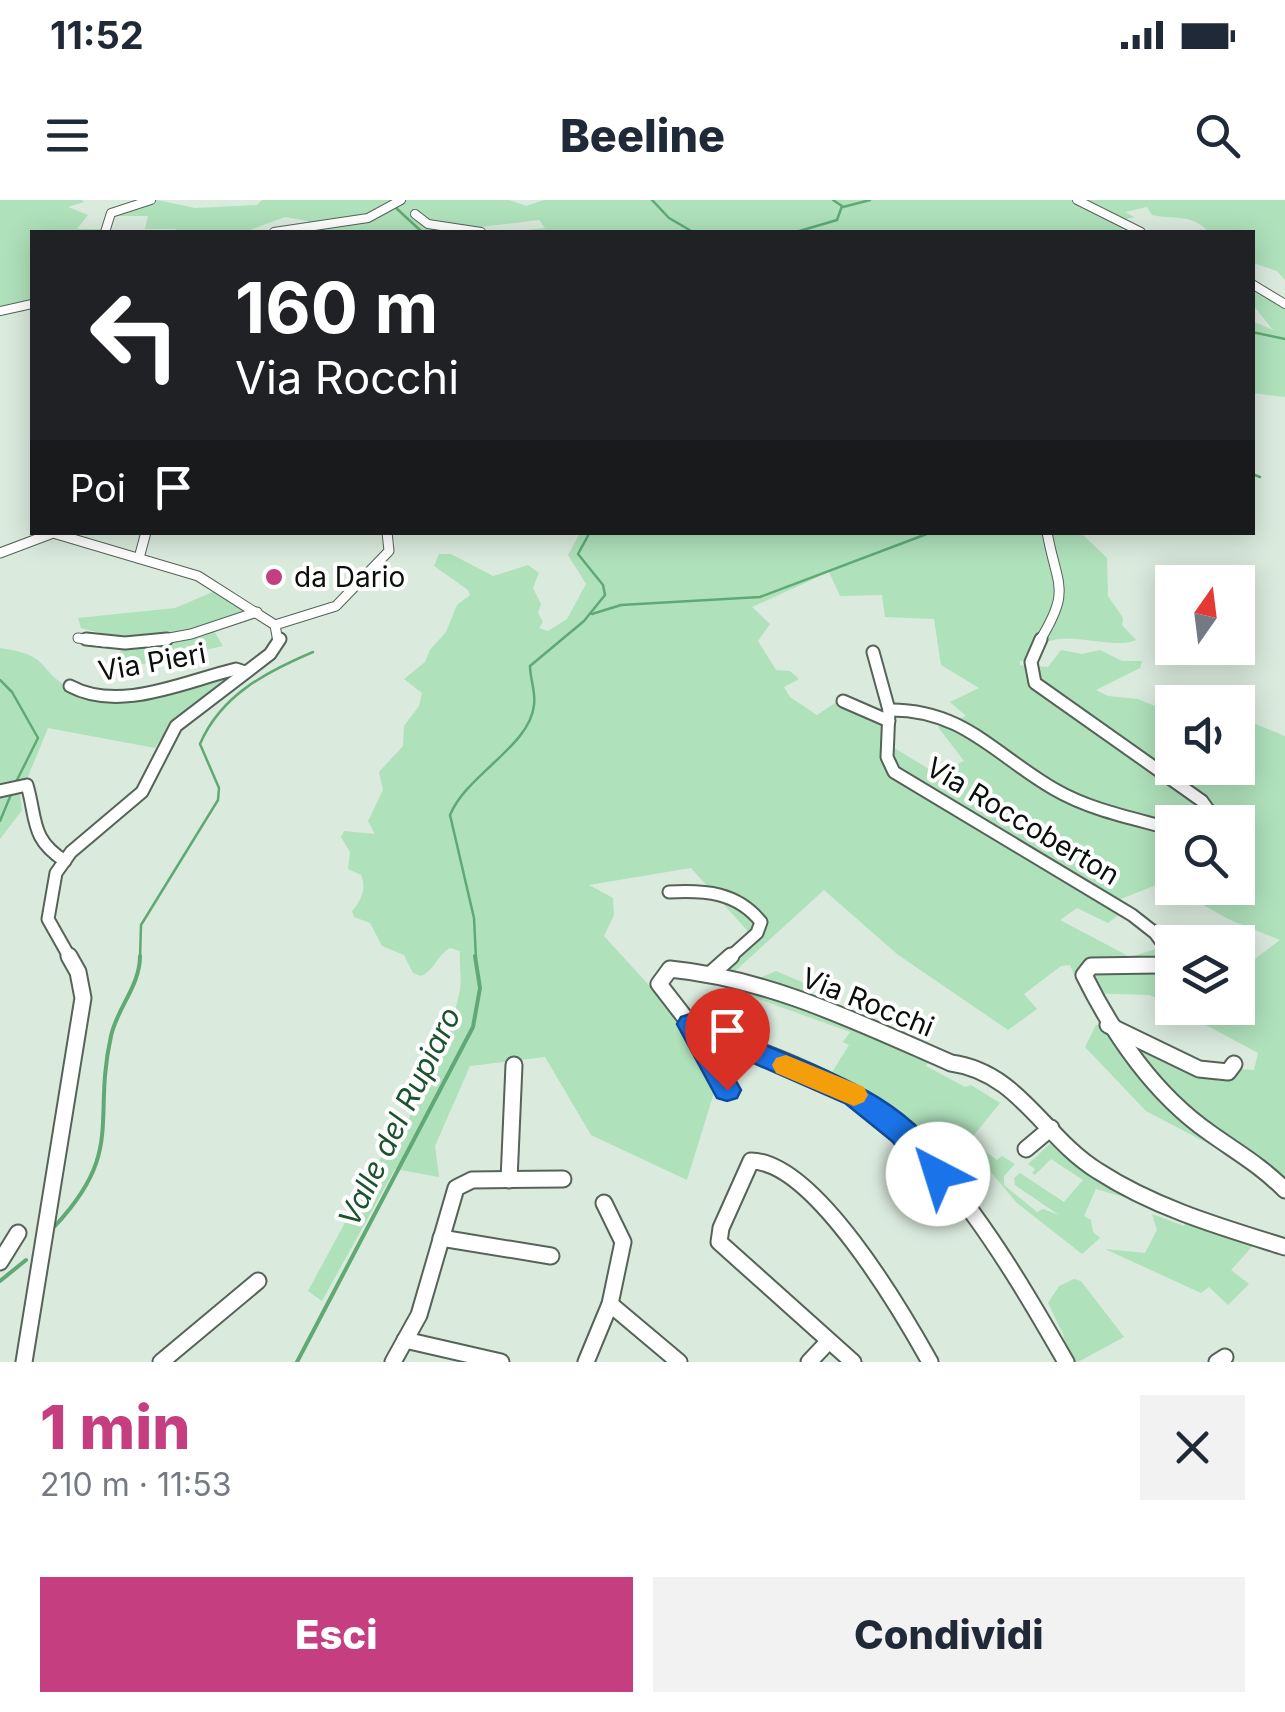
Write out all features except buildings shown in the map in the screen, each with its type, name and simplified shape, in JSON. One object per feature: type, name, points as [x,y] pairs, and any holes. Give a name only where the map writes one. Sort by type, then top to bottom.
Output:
[{"type":"street","points":[[107,230],[111,213],[151,200]]},
{"type":"street","points":[[1077,200],[1136,230]]},
{"type":"street","points":[[282,230],[354,225],[396,204]]},
{"type":"street","points":[[416,214],[428,224],[468,230]]},
{"type":"street","points":[[1255,286],[1285,304]]},
{"type":"street","points":[[0,311],[30,304]]},
{"type":"street","points":[[0,553],[40,535]]},
{"type":"street","points":[[50,535],[72,538],[198,576],[274,626],[336,606],[388,551],[387,535]]},
{"type":"street","points":[[139,558],[145,535]]},
{"type":"street","points":[[1048,535],[1062,592],[1053,622],[1033,652],[1030,675],[1035,683],[1205,805]]},
{"type":"street","name":"Via Pieri","points":[[78,638],[110,644],[143,644],[190,635],[257,612]]},
{"type":"street","name":"Via Pieri","points":[[65,861],[142,792],[176,726],[270,654],[280,639],[274,626]]},
{"type":"street","name":"Via Roccoberton","points":[[874,652],[889,716],[887,757],[894,772],[1011,842],[1061,866],[1155,932]]},
{"type":"street","name":"Via Pieri","points":[[70,686],[84,695],[108,697],[225,671],[245,672]]},
{"type":"street","points":[[843,701],[889,716],[908,707],[934,713],[964,727],[1033,777],[1075,800],[1155,824]]},
{"type":"street","points":[[10,788],[30,789],[31,821],[56,858],[65,861],[56,873],[48,919],[78,972],[83,998],[24,1362]]},
{"type":"street","points":[[669,892],[720,893],[754,910],[762,922],[757,934],[713,972]]},
{"type":"street","name":"Via Roccoberton","points":[[1155,965],[1091,966],[1084,975],[1108,1025],[1164,1090],[1208,1132],[1255,1160],[1285,1190]]},
{"type":"street","name":"Via Rocchi","points":[[727,1090],[690,1024],[659,984],[670,969],[713,972],[770,989],[951,1063],[974,1064],[1004,1082],[1068,1149],[1128,1190],[1285,1247]]},
{"type":"street","points":[[690,1024],[855,1095],[902,1132],[956,1195],[1066,1362]]},
{"type":"street","points":[[1108,1025],[1198,1068],[1228,1072],[1234,1064]]},
{"type":"street","points":[[510,1180],[514,1065]]},
{"type":"street","points":[[1026,1149],[1051,1128]]},
{"type":"street","points":[[853,1362],[719,1242],[720,1228],[751,1161],[768,1162],[834,1214],[905,1317],[930,1362]]},
{"type":"street","points":[[393,1362],[420,1314],[456,1188],[472,1180],[563,1179]]},
{"type":"street","points":[[586,1362],[610,1304],[623,1242],[604,1202]]},
{"type":"street","points":[[0,1262],[18,1233]]},
{"type":"street","points":[[441,1238],[552,1256]]},
{"type":"street","points":[[161,1362],[258,1281]]},
{"type":"street","points":[[610,1304],[679,1362]]},
{"type":"street","points":[[405,1340],[502,1362]]},
{"type":"street","points":[[809,1362],[828,1342]]},
{"type":"green space","points":[[0,200],[82,200],[68,207],[88,215],[77,229],[101,230],[30,230],[30,302],[0,309]]},
{"type":"green space","points":[[157,200],[195,208],[257,205],[262,200],[509,200],[526,206],[544,200],[1285,200],[1285,280],[1277,271],[1255,264],[1255,230],[1207,230],[1189,220],[1152,215],[1147,207],[1125,212],[1134,217],[1117,221],[1128,228],[1118,230],[527,230],[545,228],[539,220],[480,227],[482,230],[297,230],[309,226],[308,221],[285,217],[250,230],[176,230],[145,229],[148,216],[113,216],[122,209]]},
{"type":"green space","points":[[1255,284],[1285,302],[1285,397],[1255,393],[1255,322],[1273,330],[1255,308]]},
{"type":"green space","points":[[579,535],[1083,535],[1107,558],[1108,596],[1123,618],[1122,625],[1136,640],[1056,640],[1036,652],[1040,660],[1020,661],[1020,665],[1048,667],[1061,650],[1082,654],[1100,650],[1122,661],[1142,661],[1140,668],[1096,690],[1155,706],[1155,785],[1255,785],[1255,724],[1285,736],[1285,1184],[1146,1111],[1085,1047],[1096,1025],[1108,1025],[1217,1068],[1254,1070],[1258,1053],[1206,1025],[1255,1025],[1255,959],[1280,940],[1255,930],[1255,925],[1243,925],[1204,905],[1255,905],[1255,805],[1155,805],[1155,886],[1113,902],[1121,913],[1108,923],[1077,908],[1060,920],[1130,957],[1155,949],[1155,998],[1082,993],[1070,965],[1061,966],[1024,994],[1037,1009],[1008,1030],[897,954],[824,890],[733,973],[755,980],[776,971],[804,983],[804,998],[929,1061],[926,1066],[965,1087],[971,1085],[1000,1103],[970,1140],[997,1160],[1002,1156],[1015,1164],[1004,1176],[1004,1185],[1037,1212],[1043,1209],[1059,1215],[1015,1185],[1014,1178],[1020,1173],[1064,1202],[1083,1180],[1051,1159],[1035,1175],[1032,1173],[1035,1169],[1028,1164],[1052,1142],[1141,1202],[1096,1189],[1084,1216],[1091,1220],[1093,1232],[1100,1238],[1082,1254],[1017,1203],[984,1164],[958,1146],[952,1148],[966,1167],[964,1178],[936,1155],[926,1158],[827,1080],[849,1045],[843,1042],[850,1032],[720,985],[723,969],[754,938],[691,868],[589,885],[613,898],[614,915],[604,936],[667,1005],[717,1083],[687,1180],[591,1135],[545,1057],[470,1066],[435,1146],[439,1177],[395,1169],[322,1301],[308,1291],[379,1160],[407,1122],[430,1080],[460,990],[460,951],[450,948],[421,976],[413,973],[404,955],[382,946],[370,923],[354,917],[352,911],[362,894],[363,880],[348,869],[350,852],[341,837],[344,831],[375,834],[368,821],[383,790],[379,772],[403,746],[404,726],[419,706],[422,693],[404,679],[425,662],[446,632],[457,605],[470,595],[434,566],[439,554],[451,554],[493,576],[528,565],[539,573],[533,588],[541,604],[538,613],[543,622],[539,628],[548,631],[567,619],[586,584],[568,555]],"holes":[[[829,572],[840,596],[882,595],[885,617],[934,619],[941,665],[979,688],[950,702],[966,716],[938,727],[964,761],[937,774],[886,743],[883,720],[838,701],[817,715],[790,697],[784,687],[799,679],[790,671],[776,670],[758,641],[770,624],[752,607]]]},
{"type":"green space","points":[[215,591],[246,611],[211,626],[223,646],[138,665],[112,666],[127,640],[81,628],[78,618],[175,608]]},
{"type":"green space","points":[[0,648],[36,658],[70,689],[105,697],[236,671],[174,718],[155,748],[48,728],[27,779],[19,785],[22,810],[0,839]]},
{"type":"green space","points":[[1152,1214],[1184,1226],[1188,1214],[1259,1239],[1231,1270],[1249,1284],[1228,1305],[1209,1287],[1201,1293],[1105,1249],[1145,1253],[1157,1230]]},
{"type":"green space","points":[[1074,1279],[1081,1281],[1124,1337],[1078,1362],[1070,1362],[1063,1334],[1048,1303],[1059,1286]]},
{"type":"waterway","points":[[652,200],[669,218],[690,230]]},
{"type":"waterway","name":"Valle del Rupiaro","points":[[803,230],[837,220],[842,206],[833,200]]},
{"type":"waterway","points":[[843,207],[870,200]]},
{"type":"waterway","points":[[395,207],[420,230]]},
{"type":"waterway","points":[[1255,333],[1285,339]]},
{"type":"waterway","points":[[1255,475],[1260,477]]},
{"type":"waterway","name":"Valle del Rupiaro","points":[[476,958],[474,918],[450,815],[458,800],[522,734],[530,720],[534,700],[530,666],[584,621],[605,595],[603,585],[578,554],[588,535]]},
{"type":"waterway","points":[[592,614],[621,605],[760,597],[924,535]]},
{"type":"waterway","points":[[140,958],[141,925],[218,800],[219,788],[200,744],[209,727],[247,687],[313,652]]},
{"type":"waterway","points":[[0,680],[12,692],[38,738],[15,784]]},
{"type":"waterway","points":[[0,821],[12,792]]},
{"type":"waterway","points":[[55,1226],[91,1177],[98,1155],[111,1036],[136,977],[140,956]]},
{"type":"waterway","name":"Valle del Rupiaro","points":[[297,1362],[473,1027],[480,988],[475,956]]},
{"type":"waterway","points":[[0,1281],[26,1260]]},
{"type":"slow traffic","points":[[786,1065],[854,1095]]},
{"type":"place","name":"da Dario","points":[[274,577]]},
{"type":"route","points":[[727,1090],[690,1024],[855,1095],[902,1132],[938,1174]]}]
